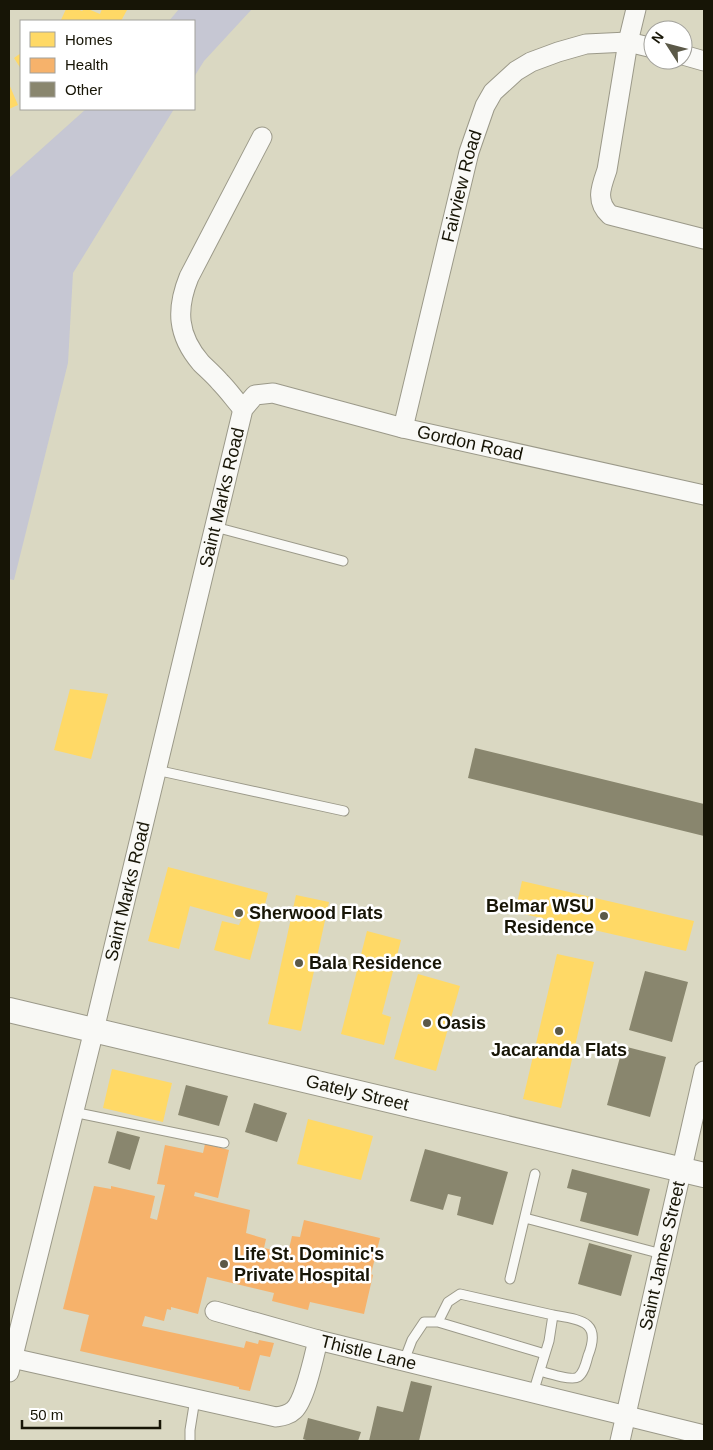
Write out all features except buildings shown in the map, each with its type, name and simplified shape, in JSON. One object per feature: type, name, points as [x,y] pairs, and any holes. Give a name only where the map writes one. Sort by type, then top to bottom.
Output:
[{"type":"street","points":[[636,9],[628,42],[607,170],[601,189],[600,201],[603,209],[610,215],[704,239]]},
{"type":"street","name":"Fairview Road","points":[[403,428],[469,152],[485,106],[493,92],[516,71],[531,62],[558,52],[586,44],[628,42],[643,46]]},
{"type":"street","points":[[242,409],[221,382],[200,362],[187,343],[181,326],[179,311],[182,292],[189,276],[262,137]]},
{"type":"street","name":"Gordon Road","points":[[242,409],[255,395],[273,392],[403,428],[704,495]]},
{"type":"street","name":"Saint Marks Road","points":[[10,1365],[94,1030],[242,409]]},
{"type":"street","name":"Gately Street","points":[[9,1010],[704,1175]]},
{"type":"street","name":"Saint James Street","points":[[620,1441],[704,1071]]},
{"type":"street","points":[[215,1312],[318,1340]]},
{"type":"street","name":"Thistle Lane","points":[[10,1365],[195,1399],[276,1417],[286,1415],[294,1410],[302,1397],[318,1340],[704,1435]]},
{"type":"lane","points":[[214,527],[343,560]]},
{"type":"lane","points":[[156,770],[344,811]]},
{"type":"lane","points":[[72,1112],[224,1144]]},
{"type":"lane","points":[[510,1279],[534,1174]]},
{"type":"lane","points":[[525,1218],[662,1254]]},
{"type":"lane","points":[[438,1322],[448,1302],[460,1294],[581,1320],[591,1327],[594,1335],[590,1352],[578,1377],[572,1378],[540,1371]]},
{"type":"lane","points":[[533,1393],[545,1354],[553,1315]]},
{"type":"lane","points":[[404,1361],[412,1340],[424,1322],[438,1322],[545,1354]]},
{"type":"lane","points":[[190,1441],[195,1399]]},
{"type":"shaded area","points":[[179,9],[252,9],[204,61],[195,75],[195,20],[170,20]]},
{"type":"shaded area","points":[[85,110],[173,110],[73,273],[68,363],[14,580],[9,579],[9,178]]},
{"type":"place","name":"Sherwood Flats","points":[[239,913]]},
{"type":"place","name":"Belmar WSU Residence","points":[[604,916]]},
{"type":"place","name":"Bala Residence","points":[[299,963]]},
{"type":"place","name":"Oasis","points":[[427,1023]]},
{"type":"place","name":"Jacaranda Flats","points":[[559,1031]]},
{"type":"place","name":"Life St. Dominic's Private Hospital","points":[[224,1264]]}]
